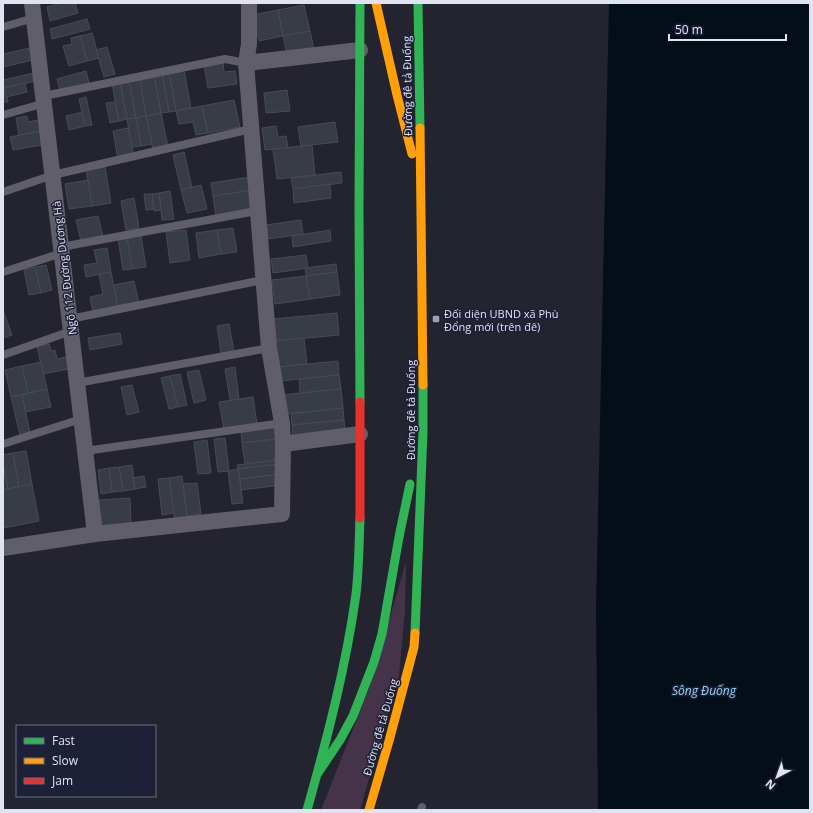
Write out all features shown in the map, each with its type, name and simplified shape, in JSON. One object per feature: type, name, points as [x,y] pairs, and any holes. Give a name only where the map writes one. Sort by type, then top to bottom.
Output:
[{"type":"main road","points":[[307,810],[328,735],[340,684],[356,592],[360,516],[360,3]]},
{"type":"main road","points":[[376,3],[397,95],[421,186]]},
{"type":"main road","name":"Đường đê tả Đuống","points":[[369,810],[414,647],[423,432],[418,3]]},
{"type":"main road","points":[[318,773],[340,740],[353,716],[374,662],[382,634],[399,537],[423,432]]},
{"type":"street","points":[[3,548],[95,534],[282,514],[282,423],[268,348],[246,63],[249,44],[249,3]]},
{"type":"street","name":"Ngõ 112 Đường Dương Hà","points":[[33,10],[95,534]]},
{"type":"street","points":[[246,63],[360,50]]},
{"type":"street","points":[[283,444],[360,434]]},
{"type":"lane","points":[[3,27],[33,10]]},
{"type":"lane","points":[[3,115],[44,99],[224,58],[246,63]]},
{"type":"lane","points":[[3,192],[53,175],[251,129]]},
{"type":"lane","points":[[3,272],[62,250],[257,211]]},
{"type":"lane","points":[[3,355],[70,325],[263,280]]},
{"type":"lane","points":[[77,383],[268,348]]},
{"type":"lane","points":[[3,444],[81,419]]},
{"type":"lane","points":[[85,451],[282,423]]},
{"type":"shaded area","points":[[406,562],[405,611],[399,675],[360,810],[321,810],[370,686]]},
{"type":"water","name":"Sông Đuống","points":[[609,3],[810,3],[810,810],[598,810],[596,608]]},
{"type":"building","points":[[62,3],[75,3],[78,13],[50,21],[47,7]]},
{"type":"building","points":[[304,5],[310,31],[283,36],[278,10]]},
{"type":"building","points":[[278,10],[283,36],[259,41],[253,15]]},
{"type":"building","points":[[87,19],[90,29],[52,39],[50,29]]},
{"type":"building","points":[[310,31],[314,49],[287,55],[283,36]]},
{"type":"building","points":[[92,33],[99,58],[87,61],[80,36]]},
{"type":"building","points":[[80,36],[87,61],[69,66],[63,46],[72,44],[71,38]]},
{"type":"building","points":[[107,47],[115,74],[104,77],[96,50]]},
{"type":"building","points":[[30,48],[33,60],[3,67],[3,54]]},
{"type":"building","points":[[223,62],[224,72],[235,71],[237,84],[208,88],[204,64]]},
{"type":"building","points":[[184,70],[191,108],[176,111],[169,73]]},
{"type":"building","points":[[86,71],[89,83],[60,90],[57,79]]},
{"type":"building","points":[[39,72],[40,80],[4,88],[3,80]]},
{"type":"building","points":[[169,73],[176,111],[169,112],[162,74]]},
{"type":"building","points":[[162,74],[169,112],[161,113],[154,76]]},
{"type":"building","points":[[154,76],[161,113],[146,116],[140,79]]},
{"type":"building","points":[[140,79],[146,116],[136,118],[129,81]]},
{"type":"building","points":[[3,81],[8,102],[3,102]]},
{"type":"building","points":[[129,81],[136,118],[127,119],[120,82]]},
{"type":"building","points":[[120,82],[127,119],[119,121],[112,84]]},
{"type":"building","points":[[25,83],[27,92],[6,97],[4,88]]},
{"type":"building","points":[[287,90],[290,111],[266,113],[264,93]]},
{"type":"building","points":[[86,97],[92,125],[85,126],[79,99]]},
{"type":"building","points":[[234,100],[240,127],[208,133],[202,106]]},
{"type":"building","points":[[115,102],[119,121],[110,123],[106,103]]},
{"type":"building","points":[[202,106],[208,133],[196,135],[193,122],[179,124],[176,111]]},
{"type":"building","points":[[82,112],[85,126],[69,130],[66,116]]},
{"type":"building","points":[[161,113],[168,147],[153,150],[146,116]]},
{"type":"building","points":[[27,116],[28,122],[43,119],[46,130],[19,135],[16,118]]},
{"type":"building","points":[[146,116],[152,144],[141,146],[136,118]]},
{"type":"building","points":[[136,118],[141,146],[132,147],[127,119]]},
{"type":"building","points":[[335,122],[338,142],[301,146],[298,127]]},
{"type":"building","points":[[276,126],[278,137],[286,136],[288,148],[265,150],[262,128]]},
{"type":"building","points":[[128,128],[134,156],[118,159],[113,131]]},
{"type":"building","points":[[46,130],[48,144],[13,150],[10,137]]},
{"type":"building","points":[[312,145],[315,175],[277,179],[273,149]]},
{"type":"building","points":[[184,152],[192,187],[181,190],[173,155]]},
{"type":"building","points":[[105,167],[111,203],[92,206],[86,170]]},
{"type":"building","points":[[341,172],[342,183],[293,189],[291,178]]},
{"type":"building","points":[[250,177],[252,190],[213,196],[211,183]]},
{"type":"building","points":[[88,180],[92,206],[69,209],[65,184]]},
{"type":"building","points":[[330,184],[331,198],[294,203],[293,189]]},
{"type":"building","points":[[201,185],[207,209],[187,213],[181,190]]},
{"type":"building","points":[[252,190],[255,210],[216,216],[213,196]]},
{"type":"building","points":[[170,191],[174,219],[162,220],[159,193]]},
{"type":"building","points":[[159,193],[161,210],[154,211],[152,194]]},
{"type":"building","points":[[144,194],[152,194],[154,209],[146,210]]},
{"type":"building","points":[[134,198],[139,228],[126,230],[121,201]]},
{"type":"building","points":[[98,216],[103,237],[81,241],[76,220]]},
{"type":"building","points":[[301,220],[303,234],[268,239],[266,225]]},
{"type":"building","points":[[233,228],[237,252],[221,254],[217,230]]},
{"type":"building","points":[[186,230],[190,260],[170,263],[166,232]]},
{"type":"building","points":[[217,230],[221,254],[199,258],[196,233]]},
{"type":"building","points":[[330,230],[331,241],[293,247],[292,236]]},
{"type":"building","points":[[141,235],[146,267],[132,269],[127,237]]},
{"type":"building","points":[[127,237],[132,269],[123,270],[118,238]]},
{"type":"building","points":[[107,248],[111,272],[86,277],[84,265],[97,263],[94,250]]},
{"type":"building","points":[[306,255],[308,268],[273,273],[271,259]]},
{"type":"building","points":[[336,264],[337,272],[306,276],[305,268]]},
{"type":"building","points":[[46,265],[52,290],[41,293],[35,267]]},
{"type":"building","points":[[35,267],[41,293],[29,295],[24,270]]},
{"type":"building","points":[[111,272],[118,308],[93,312],[90,297],[103,294],[99,274]]},
{"type":"building","points":[[337,272],[340,295],[310,299],[306,276]]},
{"type":"building","points":[[306,276],[310,299],[275,304],[272,280]]},
{"type":"building","points":[[134,281],[139,304],[118,308],[114,285]]},
{"type":"building","points":[[3,313],[12,335],[3,338]]},
{"type":"building","points":[[337,313],[339,335],[276,341],[273,319]]},
{"type":"building","points":[[229,324],[234,351],[221,353],[217,326]]},
{"type":"building","points":[[120,333],[122,344],[90,350],[88,338]]},
{"type":"building","points":[[304,338],[307,364],[278,367],[276,341]]},
{"type":"building","points":[[49,344],[51,351],[55,350],[57,359],[70,356],[73,368],[43,374],[37,346]]},
{"type":"building","points":[[338,361],[339,375],[280,381],[278,367]]},
{"type":"building","points":[[41,362],[47,389],[28,393],[22,366]]},
{"type":"building","points":[[22,366],[28,393],[11,397],[5,370]]},
{"type":"building","points":[[235,367],[239,399],[230,400],[225,369]]},
{"type":"building","points":[[199,370],[206,400],[194,403],[187,372]]},
{"type":"building","points":[[180,374],[187,405],[178,407],[170,376]]},
{"type":"building","points":[[339,375],[341,389],[300,393],[299,379]]},
{"type":"building","points":[[170,376],[178,407],[169,409],[161,378]]},
{"type":"building","points":[[132,385],[139,412],[127,415],[121,387]]},
{"type":"building","points":[[47,389],[51,407],[25,412],[22,395]]},
{"type":"building","points":[[341,389],[343,408],[283,414],[281,395]]},
{"type":"building","points":[[22,395],[30,433],[20,435],[11,397]]},
{"type":"building","points":[[253,397],[257,424],[224,429],[219,402]]},
{"type":"building","points":[[343,408],[344,420],[292,425],[291,414]]},
{"type":"building","points":[[344,420],[345,431],[293,437],[292,425]]},
{"type":"building","points":[[274,428],[276,439],[242,443],[241,432]]},
{"type":"building","points":[[225,438],[229,471],[218,472],[214,439]]},
{"type":"building","points":[[276,439],[279,460],[245,464],[242,443]]},
{"type":"building","points":[[207,440],[211,473],[198,474],[194,442]]},
{"type":"building","points":[[26,451],[32,484],[19,487],[13,453]]},
{"type":"building","points":[[13,453],[19,487],[8,489],[3,464],[3,455]]},
{"type":"building","points":[[279,460],[279,464],[238,469],[237,465]]},
{"type":"building","points":[[3,464],[8,489],[3,490]]},
{"type":"building","points":[[279,464],[280,474],[240,479],[238,469]]},
{"type":"building","points":[[132,465],[135,489],[123,491],[119,467]]},
{"type":"building","points":[[119,467],[123,491],[112,492],[109,468]]},
{"type":"building","points":[[109,468],[112,492],[101,494],[98,470]]},
{"type":"building","points":[[238,469],[243,503],[232,504],[228,471]]},
{"type":"building","points":[[280,474],[282,485],[241,490],[240,479]]},
{"type":"building","points":[[144,476],[146,487],[135,489],[133,478]]},
{"type":"building","points":[[182,476],[187,521],[175,522],[169,478]]},
{"type":"building","points":[[169,478],[174,513],[162,515],[158,479]]},
{"type":"building","points":[[197,483],[201,514],[187,516],[183,484]]},
{"type":"building","points":[[32,484],[39,521],[3,528],[3,490]]},
{"type":"building","points":[[130,498],[131,526],[101,527],[99,500]]},
{"type":"traffic: fast","points":[[360,3],[360,402]]},
{"type":"traffic: fast","points":[[418,3],[420,128]]},
{"type":"traffic: fast","points":[[415,633],[423,432],[423,385]]},
{"type":"traffic: fast","points":[[318,773],[340,740],[353,716],[374,662],[382,634],[410,484]]},
{"type":"traffic: fast","points":[[307,810],[329,730],[347,649],[357,585],[360,518]]},
{"type":"traffic: slow","points":[[376,3],[412,154]]},
{"type":"traffic: slow","points":[[420,128],[423,385]]},
{"type":"traffic: slow","points":[[369,810],[414,647],[415,633]]},
{"type":"traffic: jam","points":[[360,402],[360,518]]},
{"type":"place","name":"Đối diện UBND xã Phù Đổng mới (trên đê)","points":[[436,319]]}]
